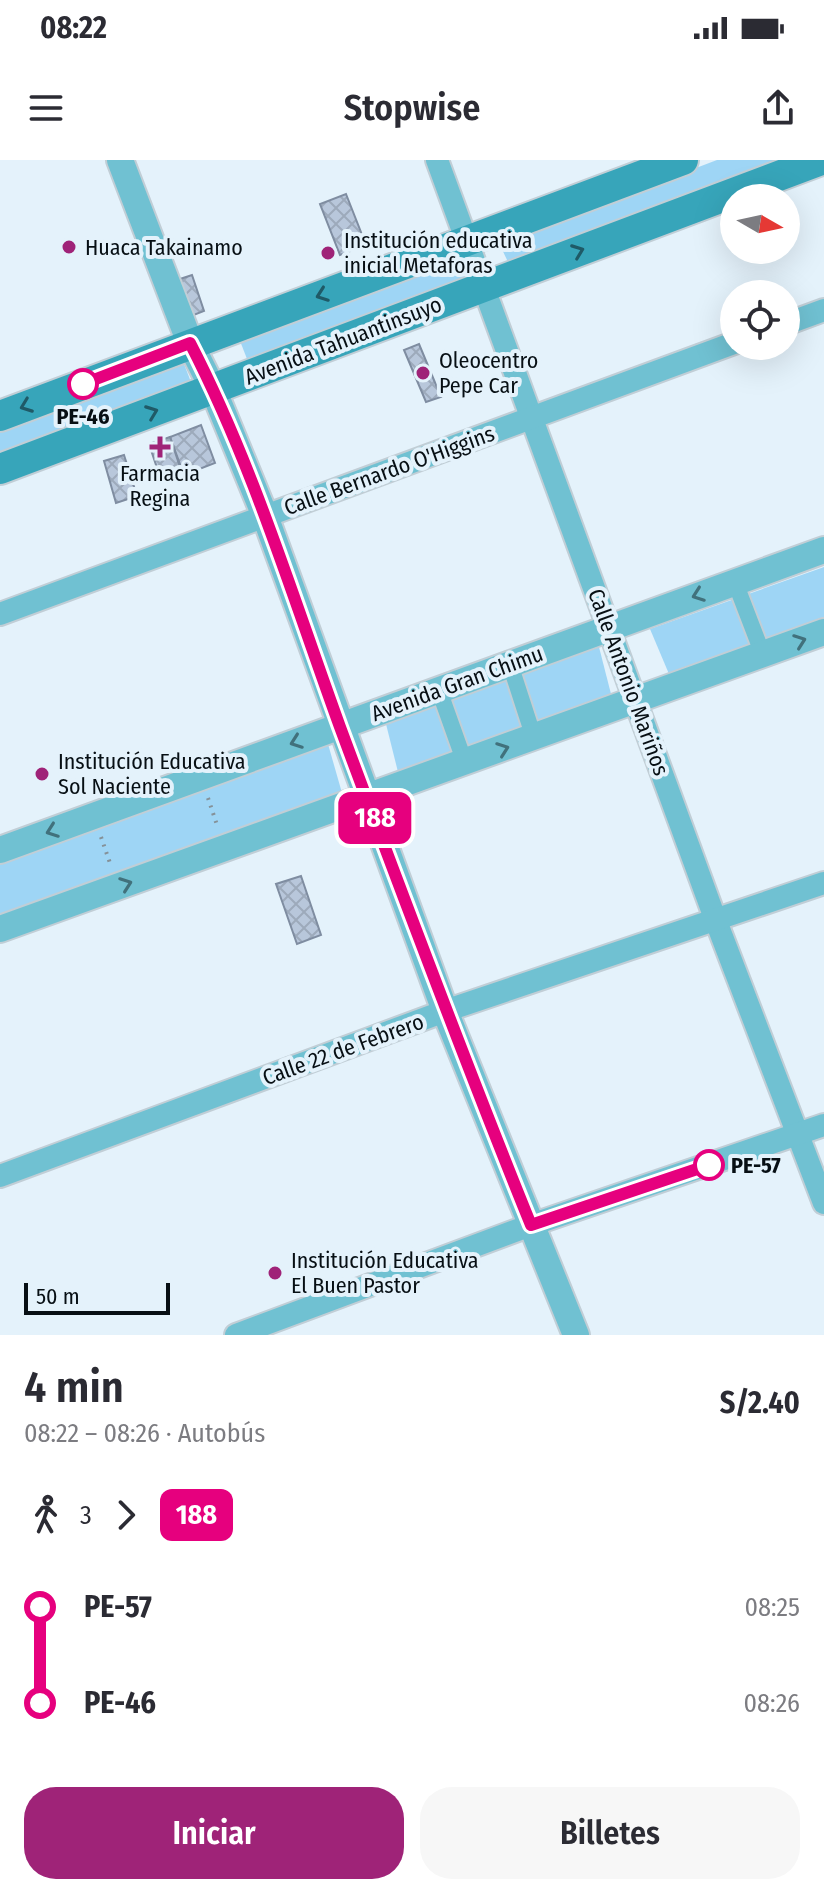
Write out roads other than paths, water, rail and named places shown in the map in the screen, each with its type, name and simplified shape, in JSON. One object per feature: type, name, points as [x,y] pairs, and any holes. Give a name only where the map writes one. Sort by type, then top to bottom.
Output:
[{"type":"main road","points":[[0,416],[683,160]]},
{"type":"main road","name":"Avenida Tahuantinsuyo","points":[[0,469],[821,160]]},
{"type":"street","points":[[120,160],[190,343],[213,389],[265,516],[445,1011],[576,1335]]},
{"type":"street","name":"Calle Antonio Mariños","points":[[437,160],[716,921],[824,1203]]},
{"type":"street","points":[[800,319],[824,310]]},
{"type":"street","name":"Calle Bernardo O'Higgins","points":[[0,614],[720,348]]},
{"type":"street","name":"Avenida Gran Chimu","points":[[0,850],[824,550]]},
{"type":"street","points":[[735,582],[763,655]]},
{"type":"street","points":[[0,929],[824,632]]},
{"type":"street","points":[[510,664],[534,738]]},
{"type":"street","points":[[439,690],[465,763]]},
{"type":"street","name":"Calle 22 de Febrero","points":[[0,1176],[445,1011],[824,883]]},
{"type":"street","points":[[236,1335],[531,1225],[824,1125]]},
{"type":"place","name":"Huaca Takainamo","points":[[69,247]]},
{"type":"place","name":"Institución educativa inicial Metaforas","points":[[328,253]]},
{"type":"place","name":"Oleocentro Pepe Car","points":[[423,373]]},
{"type":"place","name":"PE-46","points":[[83,384]]},
{"type":"place","name":"Farmacia Regina","points":[[160,447]]},
{"type":"place","name":"Institución Educativa Sol Naciente","points":[[42,774]]},
{"type":"place","name":"PE-57","points":[[709,1165]]},
{"type":"place","name":"Institución Educativa El Buen Pastor","points":[[275,1273]]}]
